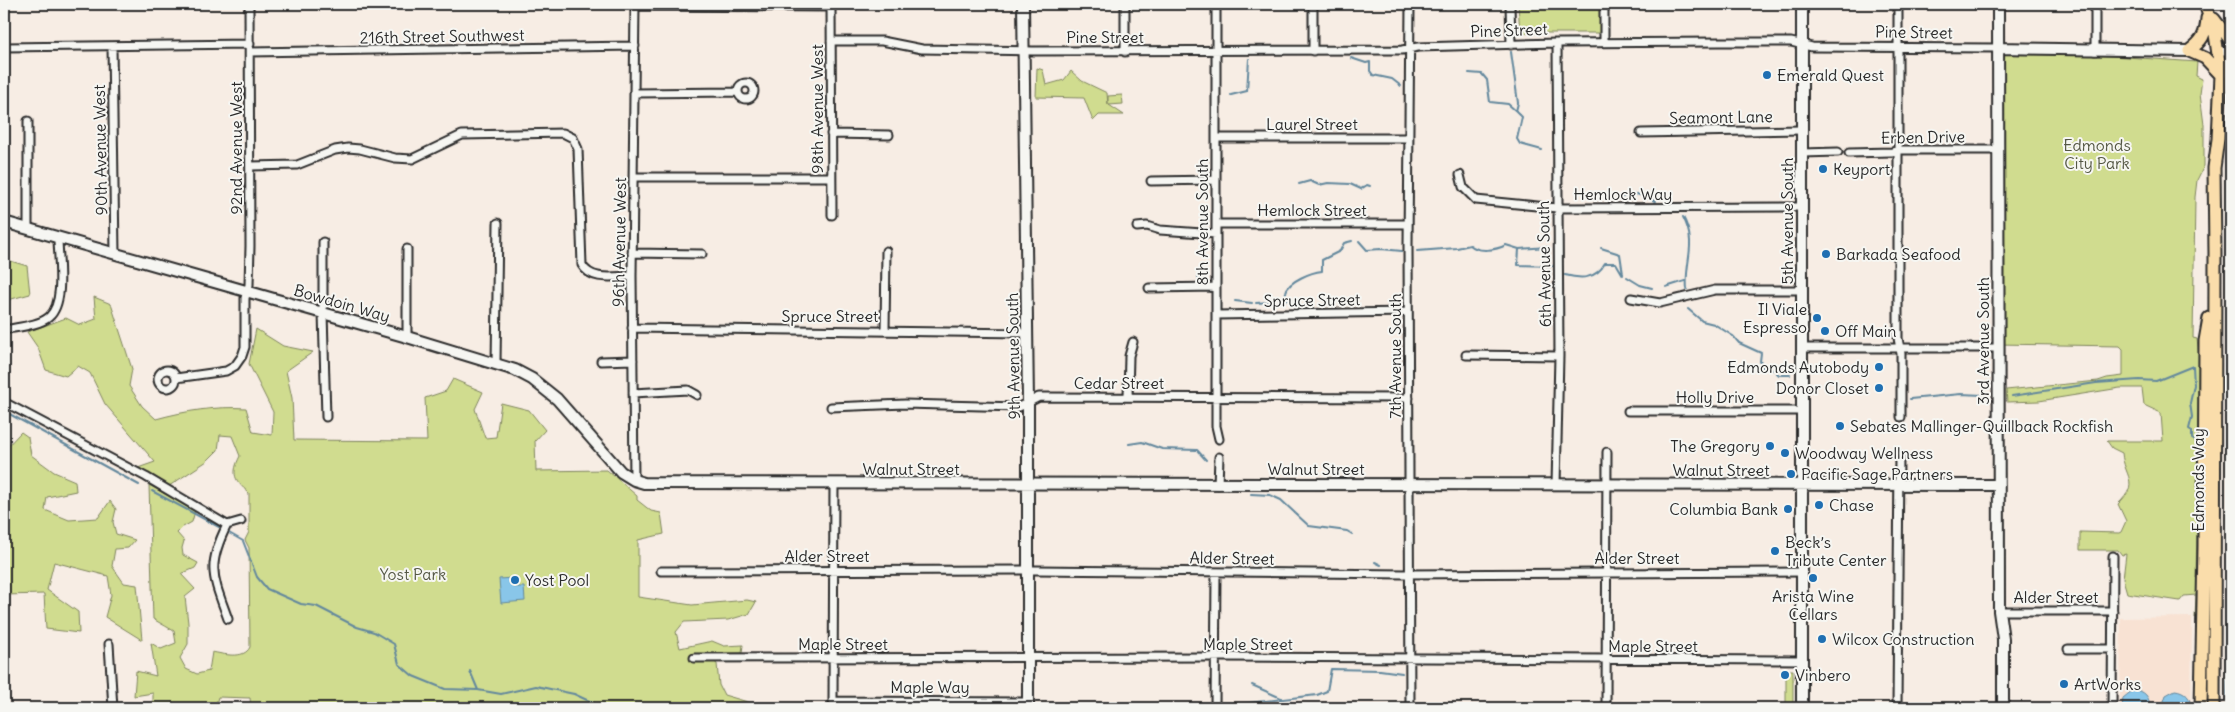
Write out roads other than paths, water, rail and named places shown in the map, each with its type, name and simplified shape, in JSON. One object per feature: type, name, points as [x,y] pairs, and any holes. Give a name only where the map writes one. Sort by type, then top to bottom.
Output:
[{"type":"main road","points":[[2207,6],[2226,37],[2231,41]]},
{"type":"main road","points":[[2207,6],[2206,32],[2202,40],[2189,51],[2205,58],[2221,75],[2231,60]]},
{"type":"main road","name":"Edmonds Way","points":[[2207,6],[2218,51],[2221,75],[2218,139],[2221,158],[2219,238],[2215,253],[2214,708]]},
{"type":"main road","points":[[2205,708],[2209,563],[2210,133],[2220,91]]},
{"type":"main road","points":[[2201,708],[2205,342],[2209,317]]},
{"type":"street","name":"92nd Avenue West","points":[[176,378],[226,371],[235,366],[242,356],[244,347],[245,298],[249,280],[250,4]]},
{"type":"street","name":"9th Avenue South","points":[[1023,4],[1028,333],[1028,705]]},
{"type":"street","points":[[1125,4],[1125,52]]},
{"type":"street","name":"8th Avenue South","points":[[1216,4],[1216,426],[1219,439]]},
{"type":"street","points":[[1313,51],[1314,4]]},
{"type":"street","name":"7th Avenue South","points":[[1410,4],[1408,224],[1410,708]]},
{"type":"street","points":[[1510,4],[1510,45]]},
{"type":"street","points":[[1604,4],[1604,42]]},
{"type":"street","name":"5th Avenue South","points":[[1802,4],[1802,708]]},
{"type":"street","points":[[1898,4],[1898,338],[1900,347],[1901,417]]},
{"type":"street","name":"3rd Avenue South","points":[[1998,4],[1999,611],[2003,639],[2003,708]]},
{"type":"street","points":[[2095,4],[2095,50]]},
{"type":"street","points":[[635,5],[831,5]]},
{"type":"street","name":"96th Avenue West","points":[[634,480],[632,253],[635,5]]},
{"type":"street","name":"98th Avenue West","points":[[831,5],[830,177],[832,215]]},
{"type":"street","name":"Pine Street","points":[[831,41],[882,41],[922,49],[1125,52],[1313,51],[1604,42],[1781,42],[1812,47],[1898,46],[2189,51]]},
{"type":"street","name":"6th Avenue South","points":[[1556,486],[1559,356],[1557,43]]},
{"type":"street","name":"90th Avenue West","points":[[112,46],[115,254]]},
{"type":"street","name":"216th Street Southwest","points":[[4,47],[635,46]]},
{"type":"street","points":[[2218,51],[2231,51]]},
{"type":"street","points":[[635,93],[737,92]]},
{"type":"street","points":[[28,121],[28,229]]},
{"type":"street","name":"Seamont Lane","points":[[1641,133],[1802,130]]},
{"type":"street","points":[[250,166],[297,165],[335,150],[348,148],[360,149],[395,158],[412,159],[468,134],[563,133],[573,138],[578,149],[582,265],[587,272],[595,276],[632,276]]},
{"type":"street","points":[[831,134],[889,134]]},
{"type":"street","name":"Laurel Street","points":[[1216,138],[1409,138]]},
{"type":"street","name":"Erben Drive","points":[[1849,153],[1892,152],[1898,150],[1998,150]]},
{"type":"street","points":[[1802,153],[1838,152]]},
{"type":"street","name":"Hemlock Way","points":[[1460,174],[1463,186],[1476,200],[1557,208],[1802,207]]},
{"type":"street","points":[[634,177],[830,177]]},
{"type":"street","points":[[1150,181],[1216,180]]},
{"type":"street","name":"Bowdoin Way","points":[[4,222],[496,363],[532,379],[557,399],[620,471],[634,480]]},
{"type":"street","points":[[496,363],[498,223]]},
{"type":"street","name":"Hemlock Street","points":[[1216,224],[1408,224]]},
{"type":"street","points":[[1137,227],[1148,226],[1160,230],[1216,234]]},
{"type":"street","points":[[4,330],[48,318],[56,308],[60,291],[58,238]]},
{"type":"street","points":[[323,242],[326,417]]},
{"type":"street","points":[[407,249],[407,337]]},
{"type":"street","points":[[885,331],[886,251]]},
{"type":"street","points":[[632,253],[702,254]]},
{"type":"street","points":[[1149,288],[1216,288]]},
{"type":"street","points":[[1631,298],[1660,303],[1715,290],[1802,290]]},
{"type":"street","name":"Spruce Street","points":[[1216,315],[1408,312]]},
{"type":"street","name":"Spruce Street","points":[[632,328],[1028,333]]},
{"type":"street","points":[[1128,397],[1129,356],[1132,342]]},
{"type":"street","points":[[1802,348],[1998,348]]},
{"type":"street","points":[[1466,355],[1559,356]]},
{"type":"street","points":[[601,361],[633,360]]},
{"type":"street","points":[[633,393],[688,390],[697,395]]},
{"type":"street","name":"Cedar Street","points":[[831,407],[905,404],[1018,407],[1039,397],[1409,398]]},
{"type":"street","points":[[4,402],[138,473],[227,525],[241,521]]},
{"type":"street","name":"Holly Drive","points":[[1628,411],[1803,411]]},
{"type":"street","points":[[1606,708],[1607,452]]},
{"type":"street","points":[[1897,708],[1900,455]]},
{"type":"street","points":[[1218,485],[1219,457]]},
{"type":"street","name":"Walnut Street","points":[[634,480],[644,483],[834,484],[1999,485]]},
{"type":"street","points":[[832,657],[834,484]]},
{"type":"street","points":[[227,525],[217,545],[212,566],[215,582],[228,619]]},
{"type":"street","points":[[2112,708],[2113,556]]},
{"type":"street","name":"Alder Street","points":[[661,571],[1028,570],[1409,574],[1802,572]]},
{"type":"street","points":[[1215,708],[1216,572]]},
{"type":"street","name":"Alder Street","points":[[1999,611],[2113,610]]},
{"type":"street","points":[[109,644],[113,708]]},
{"type":"street","points":[[2068,649],[2112,649]]},
{"type":"street","name":"Maple Way","points":[[832,657],[833,701],[1028,705]]},
{"type":"street","name":"Maple Street","points":[[694,658],[1216,657],[1802,660]]},
{"type":"water","points":[[513,578],[514,587],[524,587],[525,601],[501,603],[499,579]]},
{"type":"water","points":[[2133,690],[2140,691],[2148,697],[2149,708],[2122,708],[2123,698]]},
{"type":"water","points":[[2175,690],[2187,696],[2190,701],[2190,708],[2163,708],[2166,695]]},
{"type":"waterway","points":[[1511,52],[1518,103],[1516,111],[1522,117],[1517,139],[1520,144],[1542,150]]},
{"type":"waterway","points":[[1351,58],[1366,63],[1370,62],[1370,71],[1373,75],[1392,79],[1401,86]]},
{"type":"waterway","points":[[1231,95],[1247,91],[1249,59]]},
{"type":"waterway","points":[[1469,73],[1482,74],[1487,80],[1490,102],[1508,104],[1516,111]]},
{"type":"waterway","points":[[1299,184],[1310,181],[1319,185],[1328,183],[1350,184],[1361,189],[1367,185],[1370,186]]},
{"type":"waterway","points":[[1617,198],[1637,194],[1655,201]]},
{"type":"waterway","points":[[1683,217],[1690,236],[1687,289]]},
{"type":"waterway","points":[[1281,301],[1287,300],[1286,293],[1291,284],[1307,275],[1322,271],[1322,260],[1340,251],[1344,243],[1352,241]]},
{"type":"waterway","points":[[1359,241],[1367,250],[1402,251]]},
{"type":"waterway","points":[[1417,251],[1457,248],[1470,245],[1483,250],[1506,245],[1519,249],[1548,247]]},
{"type":"waterway","points":[[1601,248],[1620,254],[1623,274]]},
{"type":"waterway","points":[[1519,249],[1518,265],[1552,266]]},
{"type":"waterway","points":[[1565,275],[1587,277],[1597,273],[1605,263],[1616,263],[1623,275]]},
{"type":"waterway","points":[[1198,277],[1206,282]]},
{"type":"waterway","points":[[1627,277],[1640,285],[1652,288]]},
{"type":"waterway","points":[[1666,287],[1685,281]]},
{"type":"waterway","points":[[1235,301],[1252,303]]},
{"type":"waterway","points":[[1256,303],[1271,302]]},
{"type":"waterway","points":[[1688,309],[1702,321],[1714,324],[1733,336],[1739,343],[1761,353],[1760,361],[1763,368],[1774,370],[1779,375],[1790,375]]},
{"type":"waterway","points":[[2012,396],[2096,383],[2139,380],[2156,381],[2193,366],[2194,385],[2190,403],[2192,417],[2189,429],[2192,431],[2192,439],[2197,442]]},
{"type":"waterway","points":[[1910,399],[1961,394],[1983,395]]},
{"type":"waterway","points":[[4,411],[139,485]]},
{"type":"waterway","points":[[1129,444],[1142,442],[1162,449],[1197,450],[1206,460]]},
{"type":"waterway","points":[[152,491],[219,527]]},
{"type":"waterway","points":[[1251,494],[1270,495],[1281,500],[1309,526],[1347,531],[1352,534]]},
{"type":"waterway","points":[[2230,603],[2231,527]]},
{"type":"waterway","points":[[229,533],[243,541],[257,577],[267,589],[301,604],[316,606],[357,627],[374,632],[394,644],[399,664],[413,676],[445,689],[478,690]]},
{"type":"waterway","points":[[1375,562],[1381,565]]},
{"type":"waterway","points":[[2227,708],[2229,633]]},
{"type":"waterway","points":[[1224,706],[1317,695],[1327,691],[1331,669],[1380,670],[1402,673]]},
{"type":"waterway","points":[[470,671],[478,690],[501,694],[536,686],[574,694],[604,708]]},
{"type":"waterway","points":[[1252,685],[1281,698]]},
{"type":"waterway","points":[[1174,705],[1204,706]]},
{"type":"place","name":"Emerald Quest","points":[[1767,75]]},
{"type":"place","name":"Keyport","points":[[1823,169]]},
{"type":"place","name":"Barkada Seafood","points":[[1826,254]]},
{"type":"place","name":"Il Viale Espresso","points":[[1817,318]]},
{"type":"place","name":"Off Main","points":[[1825,331]]},
{"type":"place","name":"Edmonds Autobody","points":[[1879,367]]},
{"type":"place","name":"Donor Closet","points":[[1879,388]]},
{"type":"place","name":"Sebates Mallinger-Quillback Rockfish","points":[[1840,426]]},
{"type":"place","name":"The Gregory","points":[[1770,446]]},
{"type":"place","name":"Woodway Wellness","points":[[1785,453]]},
{"type":"place","name":"Pacific Sage Partners","points":[[1791,474]]},
{"type":"place","name":"Chase","points":[[1819,505]]},
{"type":"place","name":"Columbia Bank","points":[[1788,509]]},
{"type":"place","name":"Beck’s Tribute Center","points":[[1775,551]]},
{"type":"place","name":"Arista Wine Cellars","points":[[1813,578]]},
{"type":"place","name":"Yost Pool","points":[[515,580]]},
{"type":"place","name":"Wilcox Construction","points":[[1822,639]]},
{"type":"place","name":"Vinbero","points":[[1785,675]]},
{"type":"place","name":"ArtWorks","points":[[2064,684]]},
{"type":"park label","name":"Edmonds City Park","points":[[2097,154]]},
{"type":"park label","name":"Yost Park","points":[[413,574]]}]
